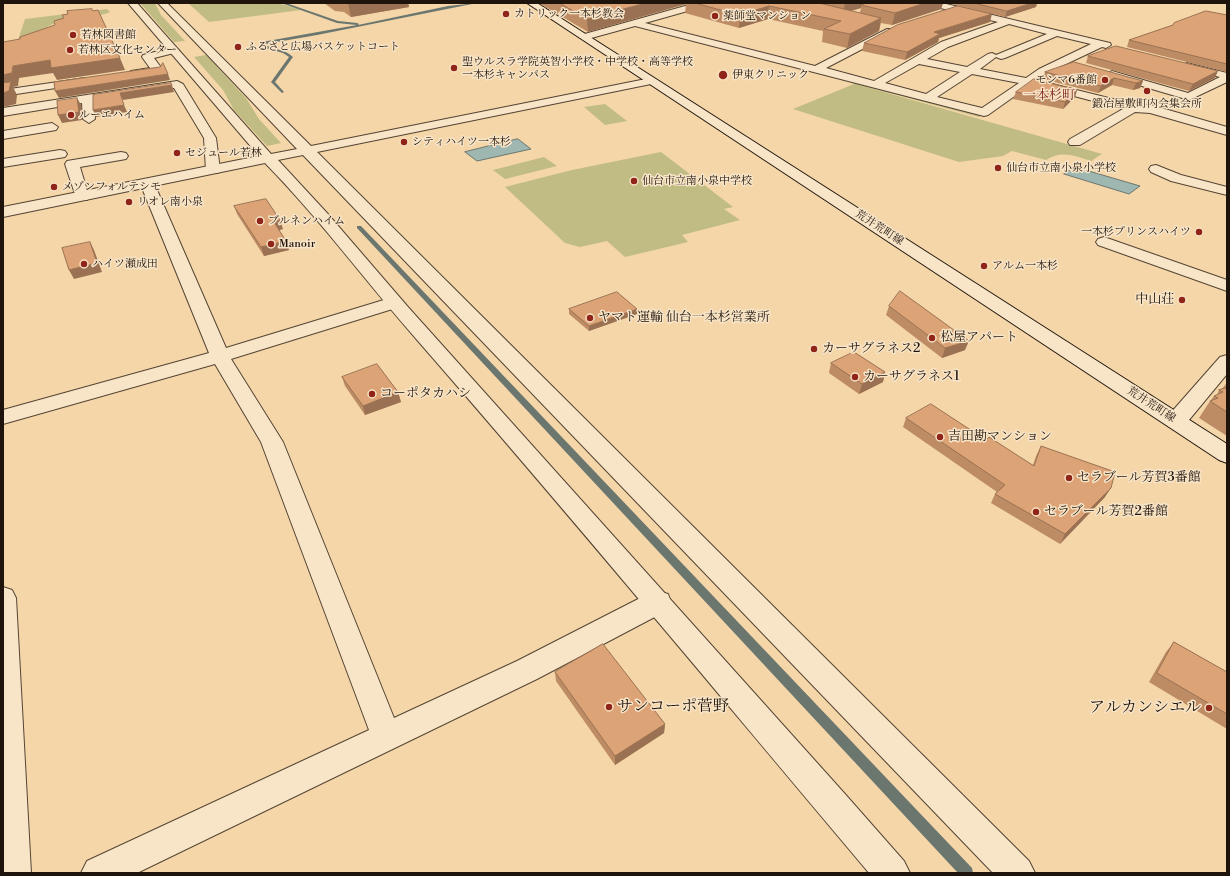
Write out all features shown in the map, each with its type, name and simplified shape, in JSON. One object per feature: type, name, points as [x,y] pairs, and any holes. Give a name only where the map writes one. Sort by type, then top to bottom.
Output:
[{"type":"street","points":[[132,3],[269,159],[286,176],[393,303],[516,439],[892,873]]},
{"type":"street","points":[[162,3],[1017,873]]},
{"type":"street","name":"荒井荒町線","points":[[531,3],[1227,455]]},
{"type":"street","points":[[584,37],[706,3]]},
{"type":"street","points":[[932,3],[1116,48]]},
{"type":"street","points":[[936,16],[957,9]]},
{"type":"street","points":[[876,84],[945,44],[1009,21]]},
{"type":"street","points":[[635,23],[818,68],[984,112],[1027,81],[1063,61],[1100,44]]},
{"type":"street","points":[[818,68],[895,29],[878,27]]},
{"type":"street","points":[[929,98],[970,70],[997,56],[1057,33]]},
{"type":"street","points":[[119,76],[158,70],[147,57],[174,50],[204,45]]},
{"type":"street","points":[[916,60],[1027,81],[1133,108],[1151,109],[1227,131]]},
{"type":"street","points":[[1063,61],[1079,65]]},
{"type":"street","points":[[1177,64],[1227,77]]},
{"type":"street","points":[[1102,71],[1189,97],[1227,77]]},
{"type":"street","points":[[3,93],[96,79]]},
{"type":"street","points":[[3,212],[651,81]]},
{"type":"street","points":[[3,112],[177,84],[210,138],[213,170]]},
{"type":"street","points":[[88,98],[89,119]]},
{"type":"street","points":[[190,104],[216,99]]},
{"type":"street","points":[[1075,142],[1133,108]]},
{"type":"street","points":[[3,135],[52,127]]},
{"type":"street","points":[[82,197],[72,164],[102,153],[121,156]]},
{"type":"street","points":[[3,163],[60,154]]},
{"type":"street","points":[[1156,169],[1176,178],[1227,191]]},
{"type":"street","points":[[148,183],[220,356],[272,442],[386,735]]},
{"type":"street","points":[[1104,242],[1227,286]]},
{"type":"street","points":[[3,417],[220,356],[393,303]]},
{"type":"street","points":[[1176,421],[1227,361]]},
{"type":"street","points":[[3,598],[13,873]]},
{"type":"street","points":[[99,873],[386,735],[527,670],[658,602]]},
{"type":"shaded area","points":[[140,3],[155,3],[161,15],[185,41],[174,42]]},
{"type":"shaded area","points":[[188,3],[278,3],[301,10],[209,22]]},
{"type":"shaded area","points":[[107,9],[110,12],[55,23],[26,38],[18,40],[25,19]]},
{"type":"shaded area","points":[[206,55],[246,98],[259,119],[281,143],[267,146],[234,110],[223,90],[194,57]]},
{"type":"shaded area","points":[[856,80],[983,115],[979,117],[856,84],[1102,154],[1091,161],[1068,155],[1057,155],[1046,160],[1012,151],[1003,156],[959,162],[793,109],[854,84],[851,82]]},
{"type":"shaded area","points":[[605,104],[627,121],[605,125],[584,107]]},
{"type":"shaded area","points":[[661,152],[733,207],[724,209],[740,220],[682,235],[688,242],[625,257],[607,241],[580,247],[565,243],[505,187],[572,170]]},
{"type":"shaded area","points":[[544,157],[557,166],[505,179],[493,170]]},
{"type":"water","points":[[518,139],[531,149],[477,161],[465,152]]},
{"type":"water","points":[[1075,167],[1140,186],[1129,194],[1064,174]]},
{"type":"building","points":[[560,3],[646,3],[587,19]]},
{"type":"building","points":[[695,3],[819,3],[881,18],[850,34],[824,29],[841,21],[769,6],[740,15]]},
{"type":"building","points":[[867,3],[925,3],[895,13],[861,5]]},
{"type":"building","points":[[974,3],[1032,3],[1007,11]]},
{"type":"building","points":[[958,6],[992,14],[934,32],[940,34],[907,52],[864,43],[897,25]]},
{"type":"building","name":"若林区文化センター","points":[[92,9],[93,11],[98,10],[120,58],[51,68],[50,60],[13,66],[12,73],[3,75],[3,42],[20,39],[20,37],[55,25],[54,21],[64,18],[62,15],[68,14],[67,11]]},
{"type":"building","points":[[1206,11],[1227,15],[1227,64],[1129,40],[1173,25],[1174,23]]},
{"type":"building","points":[[1116,46],[1218,71],[1193,84],[1088,56]]},
{"type":"building","points":[[1074,62],[1143,81],[1136,83],[1114,78],[1101,86],[1045,72]]},
{"type":"building","points":[[163,63],[168,74],[55,91],[54,82],[160,67]]},
{"type":"building","points":[[1034,79],[1077,90],[1065,102],[1016,92]]},
{"type":"building","points":[[11,82],[9,91],[3,93],[3,83]]},
{"type":"building","points":[[171,83],[172,85],[120,93],[124,105],[93,110],[93,95]]},
{"type":"building","points":[[77,98],[79,112],[58,115],[57,101]]},
{"type":"building","points":[[266,199],[280,220],[274,222],[286,241],[261,247],[234,206]]},
{"type":"building","points":[[90,242],[97,263],[69,270],[62,248]]},
{"type":"building","points":[[900,291],[969,341],[945,348],[889,306]]},
{"type":"building","points":[[617,292],[637,309],[589,326],[569,309]]},
{"type":"building","points":[[854,352],[885,372],[862,384],[831,363]]},
{"type":"building","name":"コーポタカハシ","points":[[377,364],[398,392],[363,406],[342,377]]},
{"type":"building","points":[[1227,388],[1227,412],[1210,401],[1218,398],[1214,396],[1223,392],[1219,390]]},
{"type":"building","points":[[931,404],[986,440],[989,437],[1034,466],[1041,446],[1115,472],[1111,488],[1065,534],[995,494],[1005,485],[906,418]]},
{"type":"building","points":[[1174,642],[1227,672],[1227,714],[1157,673]]},
{"type":"building","name":"サンコーポ菅野","points":[[603,644],[665,724],[615,756],[555,672]]},
{"type":"waterway","points":[[283,3],[338,22],[357,24]]},
{"type":"waterway","points":[[282,92],[273,82],[291,57],[284,52],[263,46],[263,43],[475,3]]},
{"type":"waterway","points":[[359,227],[967,873]]},
{"type":"place","name":"カトリック一本杉教会","points":[[506,14]]},
{"type":"place","name":"薬師堂マンション","points":[[715,16]]},
{"type":"place","name":"若林図書館","points":[[73,35]]},
{"type":"place","name":"ふるさと広場バスケットコート","points":[[238,47]]},
{"type":"place","name":"若林区文化センター","points":[[70,50]]},
{"type":"place","name":"聖ウルスラ学院英智小学校・中学校・高等学校 一本杉キャンパス","points":[[454,68]]},
{"type":"place","name":"伊東クリニック","points":[[723,75]]},
{"type":"place","name":"モンマ6番館","points":[[1105,80]]},
{"type":"place","name":"鍛冶屋敷町内会集会所","points":[[1147,91]]},
{"type":"place","name":"ルーエハイム","points":[[71,115]]},
{"type":"place","name":"シティハイツ一本杉","points":[[404,142]]},
{"type":"place","name":"セジュール若林","points":[[177,153]]},
{"type":"place","name":"仙台市立南小泉小学校","points":[[998,168]]},
{"type":"place","name":"仙台市立南小泉中学校","points":[[634,181]]},
{"type":"place","name":"メゾンフォルテシモ","points":[[54,187]]},
{"type":"place","name":"リオレ南小泉","points":[[129,202]]},
{"type":"place","name":"ブルネンハイム","points":[[260,221]]},
{"type":"place","name":"一本杉プリンスハイツ","points":[[1199,232]]},
{"type":"place","name":"Manoir","points":[[271,244]]},
{"type":"place","name":"ハイツ瀬成田","points":[[84,264]]},
{"type":"place","name":"アルム一本杉","points":[[984,266]]},
{"type":"place","name":"中山荘","points":[[1182,300]]},
{"type":"place","name":"ヤマト運輸 仙台一本杉営業所","points":[[590,318]]},
{"type":"place","name":"松屋アパート","points":[[932,338]]},
{"type":"place","name":"カーサグラネス2","points":[[814,349]]},
{"type":"place","name":"カーサグラネス1","points":[[855,377]]},
{"type":"place","name":"コーポタカハシ","points":[[372,394]]},
{"type":"place","name":"吉田勘マンション","points":[[940,437]]},
{"type":"place","name":"セラブール芳賀3番館","points":[[1069,478]]},
{"type":"place","name":"セラブール芳賀2番館","points":[[1036,512]]},
{"type":"place","name":"サンコーポ菅野","points":[[609,707]]},
{"type":"place","name":"アルカンシエル","points":[[1209,708]]},
{"type":"district","name":"一本杉町","points":[[1049,96]]}]
